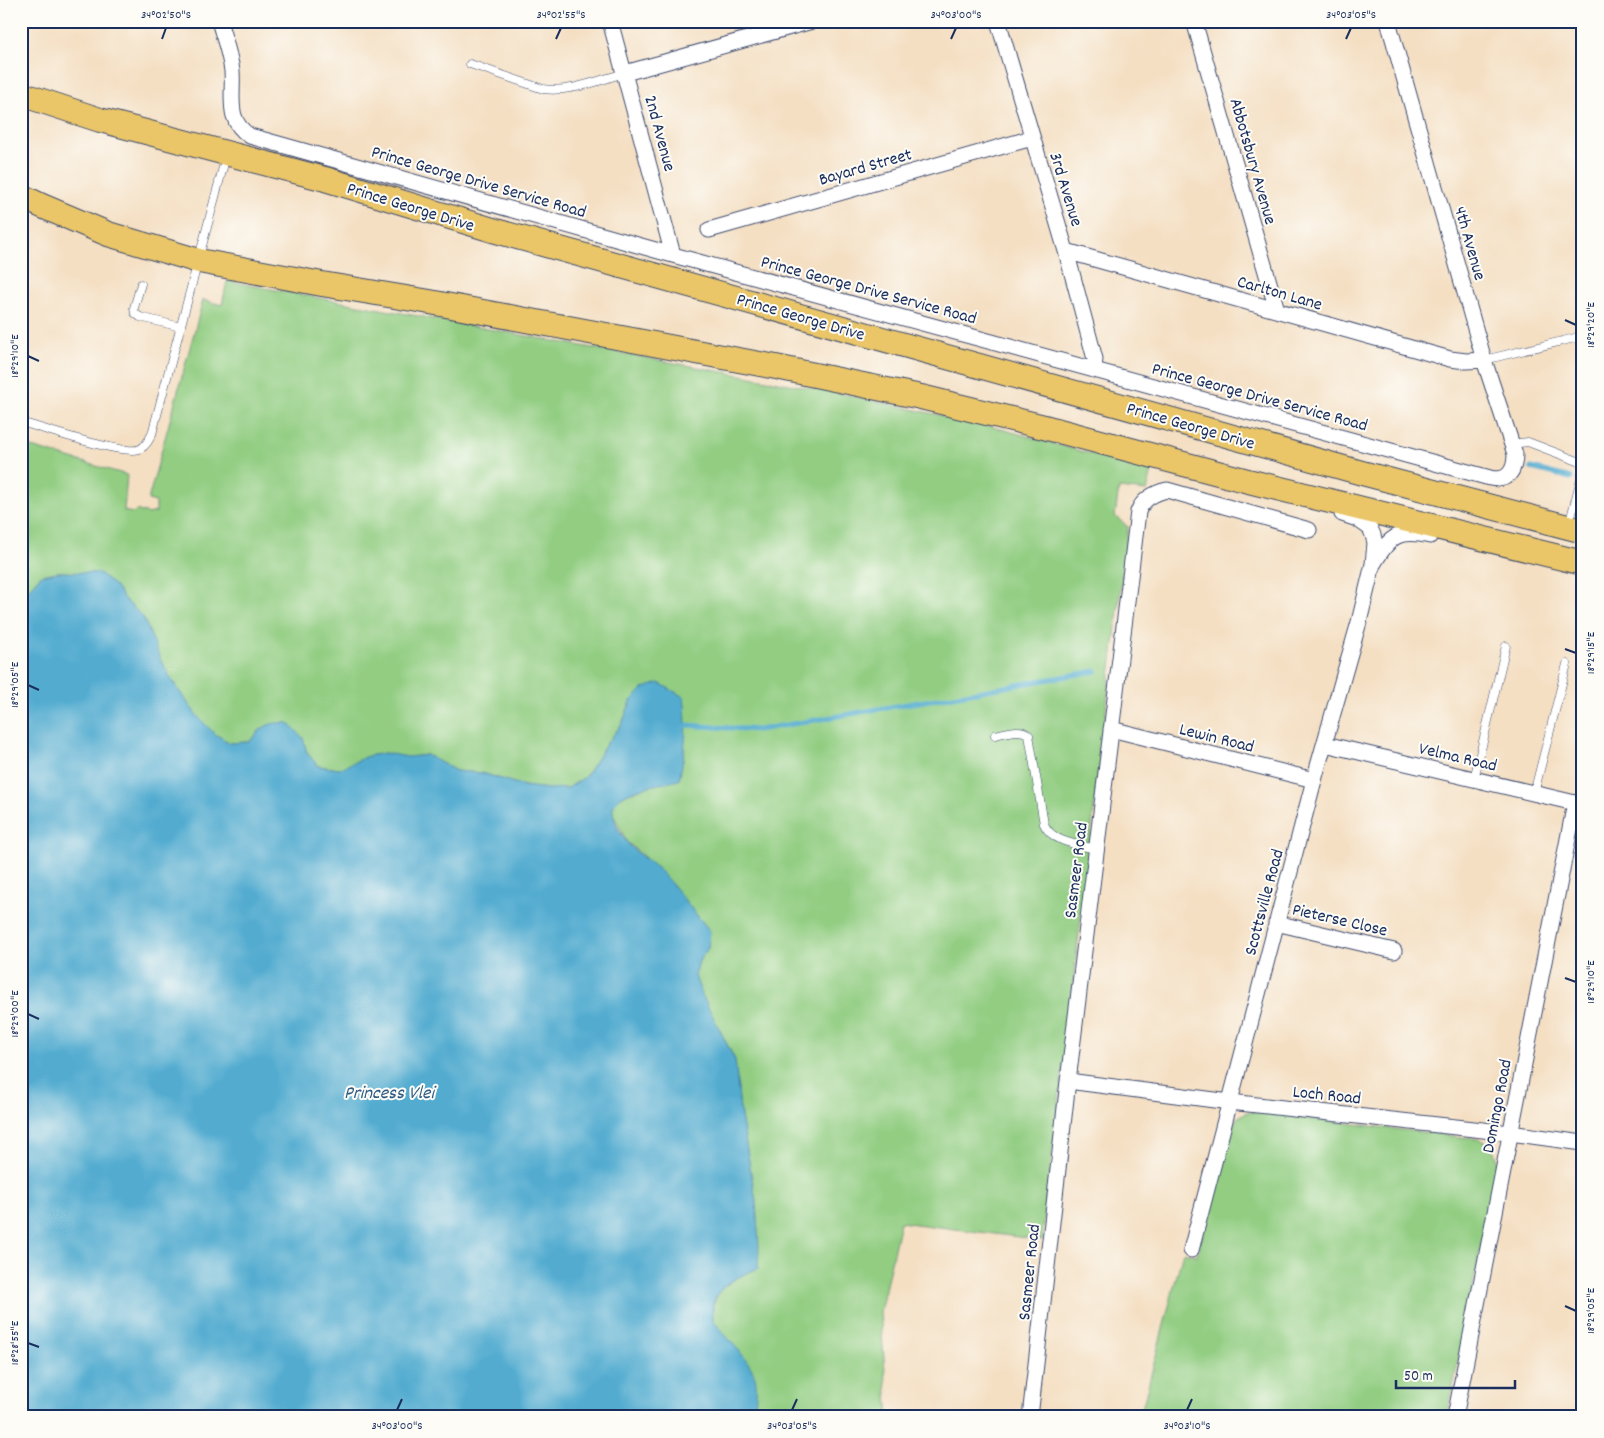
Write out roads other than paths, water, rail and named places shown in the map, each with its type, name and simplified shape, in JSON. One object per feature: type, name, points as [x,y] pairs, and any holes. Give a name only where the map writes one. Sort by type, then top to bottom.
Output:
[{"type":"main road","name":"Prince George Drive","points":[[21,94],[100,120],[325,179],[515,237],[1362,473],[1576,529]]},
{"type":"main road","points":[[21,196],[108,234],[199,261],[312,283],[439,303],[849,381],[986,412],[1248,481],[1583,563]]},
{"type":"street","name":"Prince George Drive Service Road","points":[[220,21],[232,72],[232,108],[237,124],[250,136],[673,255],[1490,478],[1502,479],[1510,473]]},
{"type":"street","name":"2nd Avenue","points":[[610,21],[673,255]]},
{"type":"street","points":[[625,73],[812,21]]},
{"type":"street","name":"3rd Avenue","points":[[998,21],[1066,251],[1095,359],[1094,370]]},
{"type":"street","name":"Abbotsbury Avenue","points":[[1194,21],[1277,310]]},
{"type":"street","name":"4th Avenue","points":[[1388,21],[1484,360],[1512,444],[1515,457],[1510,473]]},
{"type":"street","name":"Bayard Street","points":[[709,230],[1032,138]]},
{"type":"street","name":"Carlton Lane","points":[[1066,251],[1450,359],[1466,361],[1484,360]]},
{"type":"street","name":"Scottsville Road","points":[[1191,1250],[1314,780],[1374,564],[1375,543],[1370,528],[1364,523],[1248,481]]},
{"type":"street","name":"Sasmeer Road","points":[[1030,1417],[1068,1081],[1138,512],[1144,501],[1167,490],[1309,530]]},
{"type":"street","name":"Scottsville Road","points":[[1374,564],[1383,548],[1398,534],[1419,533],[1453,540],[1498,541]]},
{"type":"street","name":"Lewin Road","points":[[1111,729],[1314,780]]},
{"type":"street","name":"Velma Road","points":[[1324,744],[1579,802]]},
{"type":"street","name":"Domingo Road","points":[[1455,1417],[1510,1133],[1579,802]]},
{"type":"street","name":"Pieterse Close","points":[[1276,923],[1394,951]]},
{"type":"street","name":"Loch Road","points":[[1068,1081],[1583,1143]]},
{"type":"lane","points":[[470,64],[554,91],[625,73]]},
{"type":"lane","points":[[21,422],[114,448],[131,451],[139,450],[146,445],[152,434],[226,154]]},
{"type":"lane","points":[[141,284],[134,308],[135,313],[140,317],[181,327]]},
{"type":"lane","points":[[1484,360],[1583,336]]},
{"type":"lane","points":[[1512,444],[1528,442],[1583,463]]},
{"type":"lane","points":[[1576,529],[1583,471]]},
{"type":"lane","points":[[1474,779],[1506,646]]},
{"type":"lane","points":[[1534,793],[1567,664]]},
{"type":"lane","points":[[995,735],[1018,731],[1029,735],[1046,829],[1064,841],[1096,849]]},
{"type":"water","name":"Princess Vlei","points":[[58,572],[99,573],[115,586],[125,600],[143,617],[162,663],[177,688],[198,717],[215,734],[230,743],[249,742],[258,732],[270,724],[289,723],[303,738],[307,753],[318,766],[339,769],[368,756],[385,753],[408,757],[427,755],[456,771],[482,773],[524,786],[549,789],[568,788],[585,777],[622,724],[631,701],[644,688],[659,683],[684,697],[685,738],[679,780],[645,787],[627,794],[615,803],[613,812],[618,828],[626,841],[665,876],[710,931],[708,948],[699,961],[695,976],[701,993],[735,1060],[740,1110],[756,1201],[759,1247],[758,1268],[744,1274],[720,1291],[713,1304],[713,1320],[748,1362],[755,1377],[756,1397],[753,1417],[21,1417],[21,590],[27,591],[41,575]]},
{"type":"waterway","points":[[1531,468],[1571,478]]},
{"type":"waterway","points":[[686,725],[758,730],[1096,671]]}]
